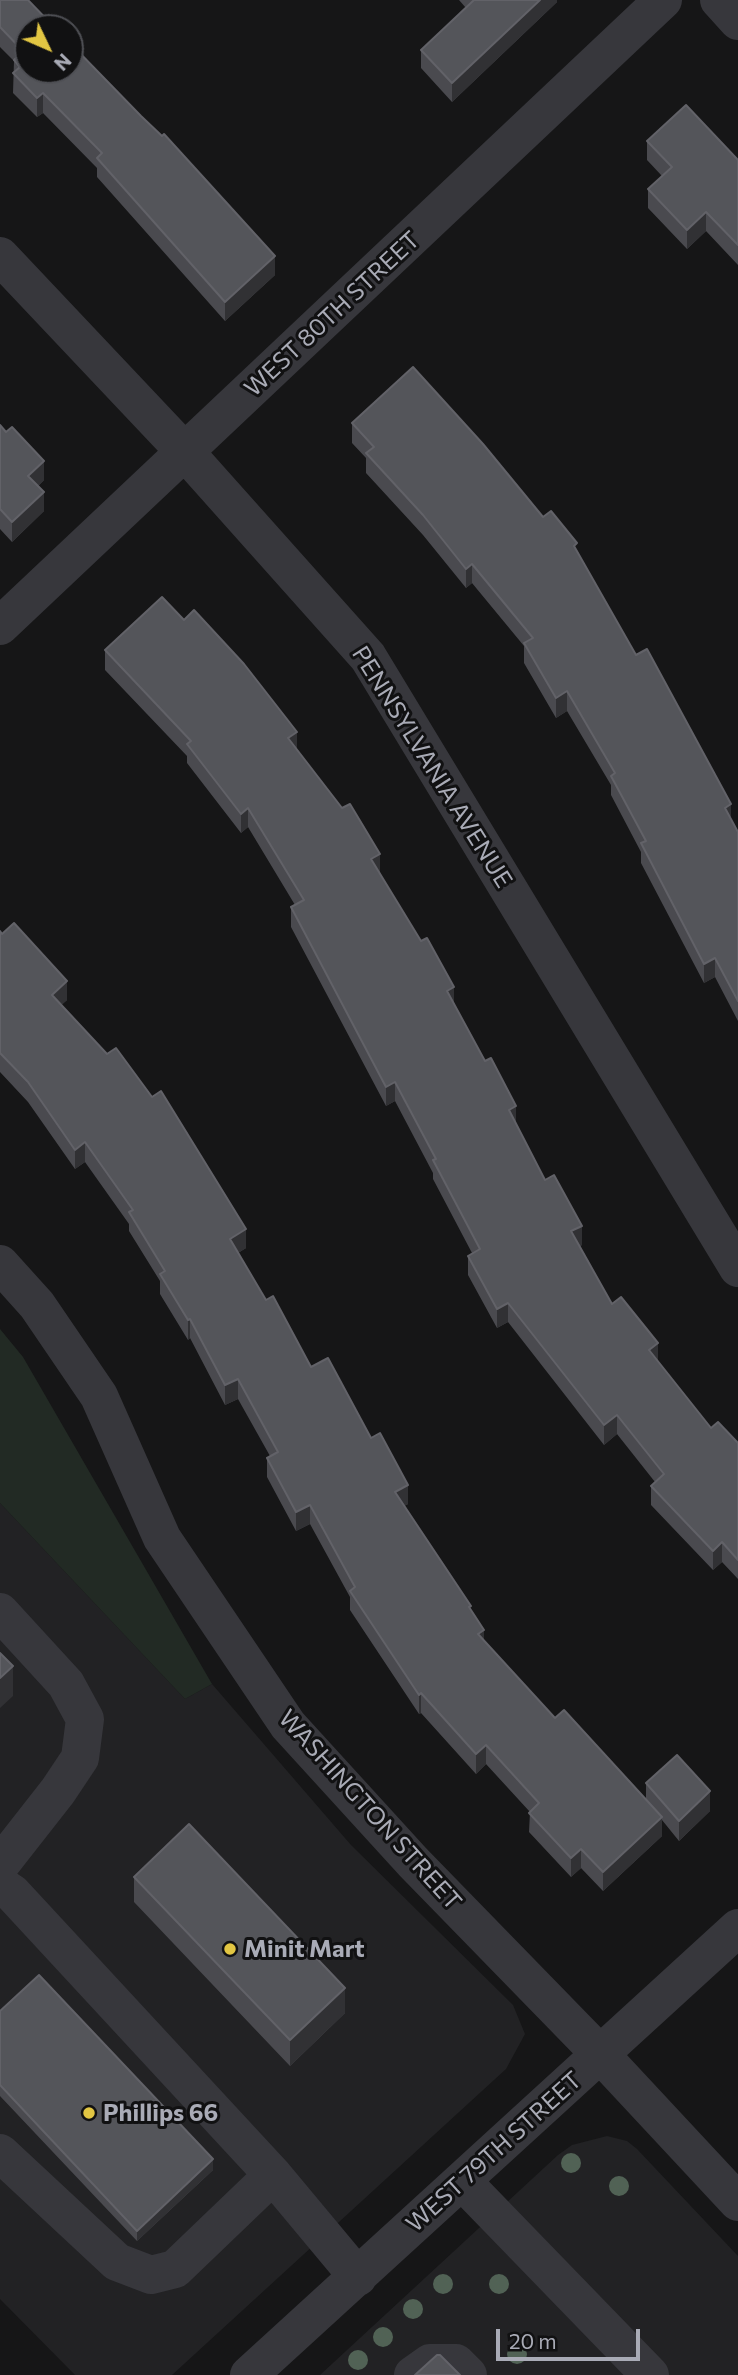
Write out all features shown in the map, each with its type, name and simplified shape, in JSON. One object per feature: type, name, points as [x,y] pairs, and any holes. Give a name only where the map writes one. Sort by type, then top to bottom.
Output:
[{"type":"street","name":"WEST 80TH STREET","points":[[0,626],[663,0]]},
{"type":"street","points":[[719,0],[738,21]]},
{"type":"street","name":"PENNSYLVANIA AVENUE","points":[[0,256],[186,453],[368,656],[738,1268]]},
{"type":"street","name":"WASHINGTON STREET","points":[[0,1264],[37,1305],[99,1396],[162,1538],[288,1725],[413,1862],[601,2055],[738,2202]]},
{"type":"street","points":[[0,1612],[66,1684],[85,1719],[80,1758],[58,1791],[0,1865]]},
{"type":"street","points":[[0,1885],[12,1893],[273,2175],[358,2277]]},
{"type":"street","name":"WEST 79TH STREET","points":[[249,2375],[738,1928]]},
{"type":"street","points":[[0,2154],[117,2262],[151,2275],[175,2269],[273,2175]]},
{"type":"street","points":[[463,2181],[650,2375]]},
{"type":"street","points":[[413,2375],[430,2363],[456,2363],[468,2375]]},
{"type":"shaded area","points":[[0,1329],[23,1357],[212,1684],[185,1699],[0,1503]]},
{"type":"shaded area","points":[[0,1503],[185,1699],[212,1684],[351,1845],[513,2005],[525,2034],[506,2069],[172,2375],[75,2375],[0,2299]]},
{"type":"shaded area","points":[[607,2136],[627,2141],[637,2149],[738,2256],[738,2375],[320,2375],[558,2155],[572,2145]]},
{"type":"building","points":[[0,0],[28,0],[42,14],[14,14],[14,42],[0,27]]},
{"type":"building","points":[[474,0],[540,0],[452,83],[421,50]]},
{"type":"building","points":[[84,57],[141,116],[162,136],[164,134],[275,256],[225,302],[97,158],[102,153],[43,93],[37,98],[24,84],[84,84]]},
{"type":"building","points":[[686,105],[738,160],[738,245],[706,212],[687,230],[648,189],[672,167],[647,141]]},
{"type":"building","points":[[413,367],[483,444],[543,517],[551,511],[577,543],[574,546],[636,655],[647,649],[731,804],[725,808],[738,832],[738,1001],[715,958],[704,964],[641,843],[646,841],[611,776],[615,773],[567,691],[556,698],[524,643],[533,638],[472,564],[466,569],[423,515],[366,453],[374,447],[352,423]]},
{"type":"building","points":[[0,425],[6,432],[12,427],[44,461],[28,476],[44,492],[12,522],[0,509]]},
{"type":"building","points":[[162,597],[184,620],[194,610],[244,664],[297,732],[288,738],[342,808],[350,804],[380,854],[371,859],[421,941],[427,938],[454,987],[447,991],[485,1061],[491,1058],[516,1106],[509,1110],[545,1180],[554,1175],[582,1226],[571,1231],[612,1304],[621,1297],[658,1343],[649,1350],[711,1428],[718,1422],[738,1443],[738,1560],[722,1542],[713,1551],[651,1486],[664,1474],[617,1415],[604,1425],[508,1303],[497,1309],[468,1256],[480,1249],[433,1160],[436,1159],[395,1082],[386,1087],[291,907],[304,900],[248,808],[241,814],[187,744],[191,741],[105,650]]},
{"type":"building","points":[[14,923],[67,981],[52,995],[107,1054],[116,1048],[152,1097],[161,1091],[246,1229],[230,1239],[266,1300],[273,1296],[311,1367],[328,1358],[371,1438],[380,1433],[408,1485],[395,1492],[471,1606],[469,1607],[484,1630],[478,1634],[555,1718],[564,1710],[662,1817],[603,1872],[581,1849],[571,1858],[529,1813],[539,1803],[486,1745],[476,1754],[421,1693],[419,1695],[350,1591],[355,1587],[310,1505],[296,1512],[267,1458],[278,1452],[238,1379],[225,1385],[190,1319],[188,1320],[160,1274],[165,1271],[129,1212],[133,1210],[85,1142],[75,1150],[28,1082],[0,1053],[0,931],[2,934]]},
{"type":"building","points":[[0,1653],[13,1666],[0,1678]]},
{"type":"building","points":[[677,1755],[710,1791],[679,1821],[646,1783]]},
{"type":"building","points":[[189,1824],[345,1988],[290,2040],[134,1877]]},
{"type":"building","points":[[39,1975],[213,2159],[137,2231],[0,2085],[0,2011]]},
{"type":"building","points":[[440,2355],[460,2375],[415,2375]]},
{"type":"place","name":"Minit Mart","points":[[230,1949]]},
{"type":"place","name":"Phillips 66","points":[[89,2113]]}]
